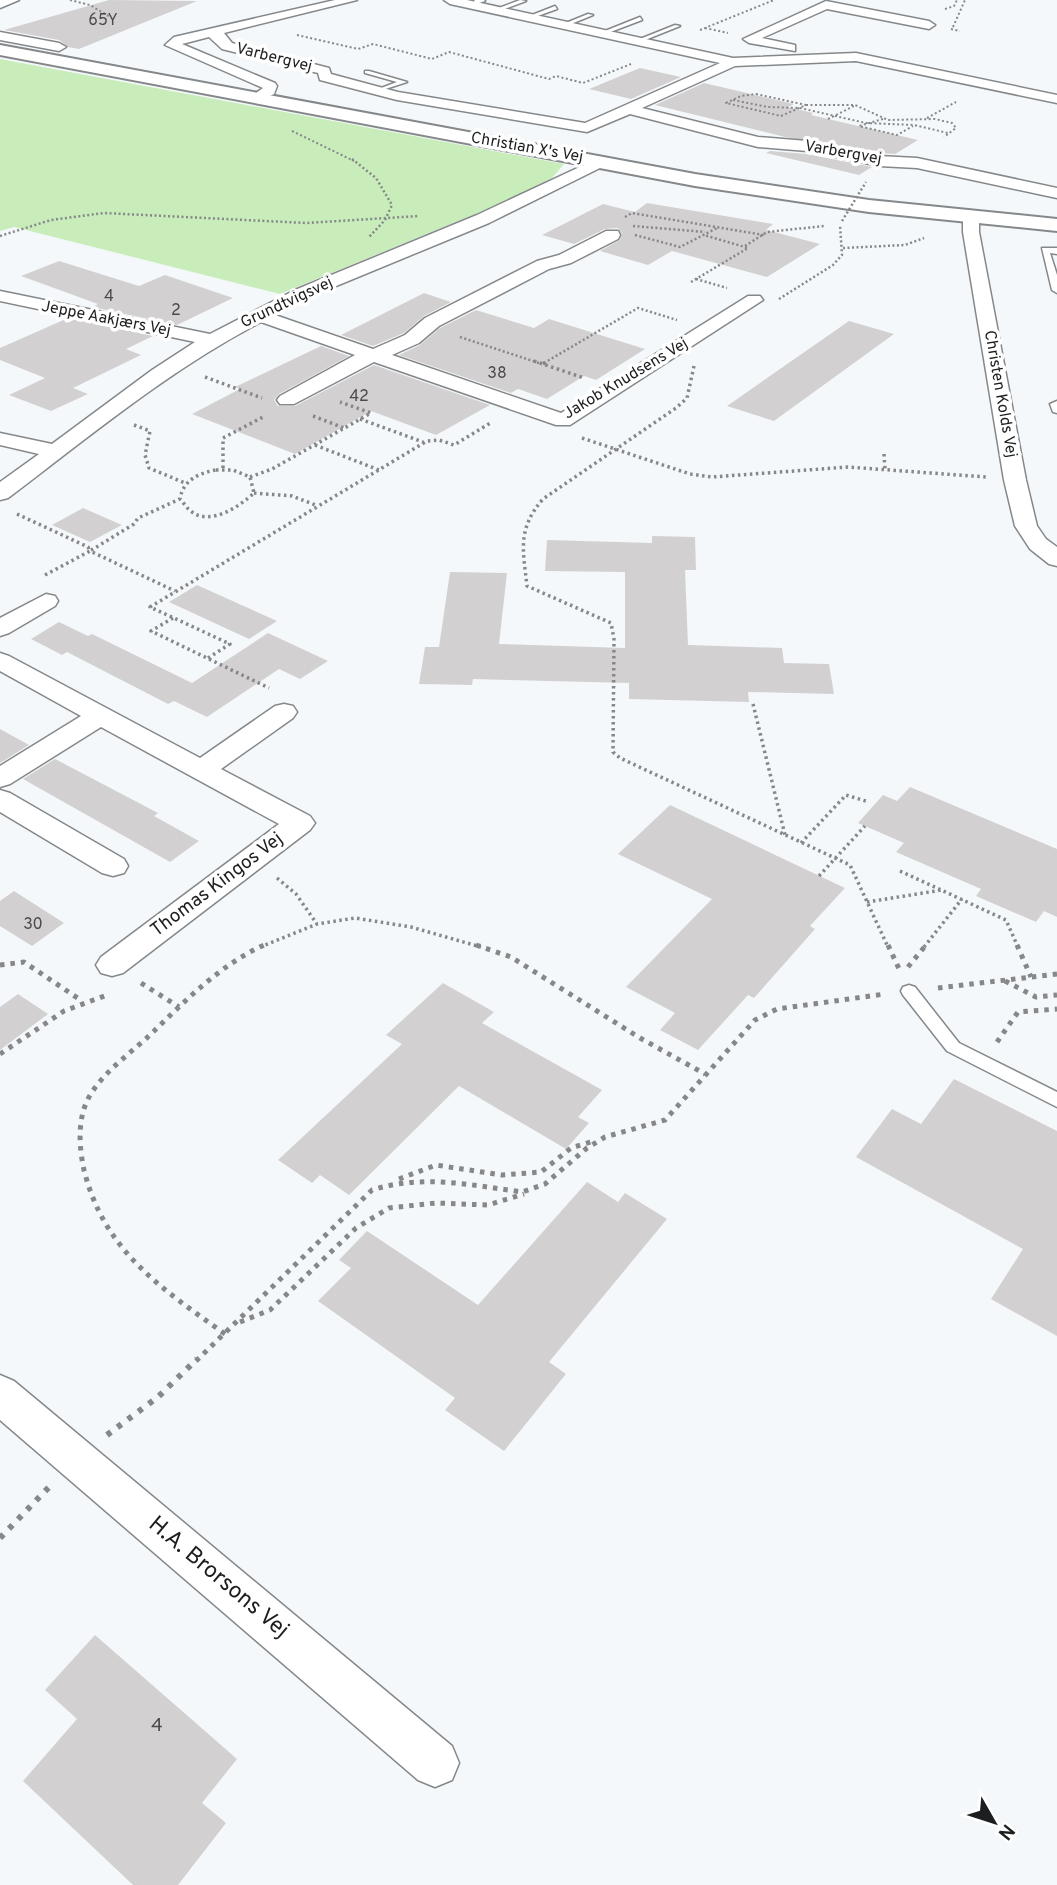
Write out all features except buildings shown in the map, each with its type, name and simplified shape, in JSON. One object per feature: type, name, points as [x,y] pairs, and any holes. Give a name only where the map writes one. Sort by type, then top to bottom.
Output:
[{"type":"street","points":[[0,4],[13,0]]},
{"type":"street","name":"Varbergvej","points":[[256,98],[269,90],[270,86],[172,45],[179,40],[352,0]]},
{"type":"street","name":"Varbergvej","points":[[450,0],[474,2],[497,10],[733,62],[856,57],[1057,99]]},
{"type":"street","name":"Varbergvej","points":[[832,58],[749,39],[826,5],[929,25]]},
{"type":"street","name":"Varbergvej","points":[[211,33],[219,36],[227,46],[324,71],[325,77],[378,91],[587,128],[733,62]]},
{"type":"street","points":[[0,36],[59,47]]},
{"type":"street","name":"Christian X's Vej","points":[[0,50],[695,180],[856,204],[1057,225]]},
{"type":"street","name":"Varbergvej","points":[[631,110],[758,142],[807,146],[879,161],[917,163],[1057,192]]},
{"type":"street","name":"Grundtvigsvej","points":[[0,492],[170,367],[212,340],[301,294],[483,219],[601,162]]},
{"type":"street","name":"Christen Kolds Vej","points":[[971,217],[971,232],[1015,480],[1026,526],[1038,544],[1057,559]]},
{"type":"street","points":[[281,405],[371,356],[388,352],[427,331],[432,323],[444,316],[543,265],[565,258],[617,227]]},
{"type":"street","name":"Jeppe Aakjærs Vej","points":[[0,296],[212,340]]},
{"type":"street","name":"Jakob Knudsens Vej","points":[[258,316],[563,421],[754,300]]},
{"type":"street","points":[[0,439],[56,451]]},
{"type":"street","points":[[0,628],[46,601]]},
{"type":"street","name":"Thomas Kingos Vej","points":[[0,661],[300,822],[250,860],[116,978]]},
{"type":"street","points":[[201,769],[285,712]]},
{"type":"street","points":[[0,778],[101,715]]},
{"type":"street","points":[[0,799],[113,866]]},
{"type":"street","name":"H.A. Brorsons Vej","points":[[0,1394],[435,1763]]},
{"type":"lane","points":[[497,10],[523,1]]},
{"type":"lane","points":[[530,17],[555,8]]},
{"type":"lane","points":[[564,25],[590,15]]},
{"type":"lane","points":[[603,33],[640,19]]},
{"type":"lane","points":[[638,41],[677,26]]},
{"type":"lane","points":[[367,72],[404,82],[378,91]]},
{"type":"lane","points":[[1057,251],[1045,250],[1057,290]]},
{"type":"lane","points":[[909,991],[953,1047],[1057,1100]]},
{"type":"path","points":[[69,0],[90,5],[110,17]]},
{"type":"path","points":[[292,34],[358,49],[373,44],[432,59],[449,52],[550,79],[556,76],[583,83],[670,48],[677,40],[774,0]]},
{"type":"path","points":[[950,29],[962,11],[965,0]]},
{"type":"path","points":[[944,137],[956,128],[952,123],[926,119],[884,119],[859,126],[897,135],[914,125],[926,119],[988,85]]},
{"type":"path","points":[[806,105],[781,116],[726,103],[756,94],[806,105],[855,105],[884,119]]},
{"type":"path","points":[[732,100],[768,107],[800,108],[866,123],[914,125],[949,134]]},
{"type":"path","points":[[828,119],[855,105]]},
{"type":"path","points":[[284,128],[327,146],[374,175],[387,188],[392,205],[385,220],[363,241]]},
{"type":"path","points":[[842,221],[866,182]]},
{"type":"path","points":[[617,227],[632,213],[764,235]]},
{"type":"path","points":[[0,236],[51,220],[104,214],[247,222],[385,220],[439,215],[483,219]]},
{"type":"path","points":[[630,226],[707,232]]},
{"type":"path","points":[[703,235],[745,246],[767,232],[828,226]]},
{"type":"path","points":[[843,248],[905,245],[927,236]]},
{"type":"path","points":[[691,282],[748,248],[745,246]]},
{"type":"path","points":[[543,365],[638,308],[708,329]]},
{"type":"path","points":[[427,331],[441,331],[615,388]]},
{"type":"path","points":[[170,367],[264,398]]},
{"type":"path","points":[[306,390],[371,413],[272,469],[250,477],[223,468],[206,473],[185,483],[180,490],[180,499],[193,512],[206,515],[232,510],[254,494],[292,496],[318,506]]},
{"type":"path","points":[[223,468],[223,438],[281,405]]},
{"type":"path","points":[[103,416],[150,431],[143,455],[145,465],[152,471],[185,483]]},
{"type":"path","points":[[360,419],[424,443]]},
{"type":"path","points":[[208,658],[230,644],[150,607],[424,443],[439,440],[454,445],[497,419]]},
{"type":"path","points":[[315,445],[379,470]]},
{"type":"path","points":[[962,899],[902,974],[849,865],[620,758],[613,752],[614,639],[611,623],[527,586],[522,531],[530,512],[543,499],[614,449],[690,474],[712,477],[848,467],[1015,480]]},
{"type":"path","points":[[884,454],[885,470]]},
{"type":"path","points":[[250,477],[254,494]]},
{"type":"path","points":[[45,575],[134,524],[138,518],[180,499]]},
{"type":"path","points":[[14,513],[176,591]]},
{"type":"path","points":[[173,617],[151,631],[298,702],[285,712]]},
{"type":"path","points":[[753,704],[785,835]]},
{"type":"path","points":[[801,843],[846,795],[869,802]]},
{"type":"path","points":[[819,876],[865,826]]},
{"type":"path","points":[[250,860],[289,887],[317,924]]},
{"type":"path","points":[[900,870],[1006,920],[1031,977]]},
{"type":"path","points":[[867,902],[942,890]]},
{"type":"path","points":[[225,1334],[129,1260],[96,1212],[84,1173],[79,1142],[83,1112],[91,1094],[178,1007],[242,956],[317,924],[355,918],[454,937],[511,957],[640,1038],[705,1074]]},
{"type":"path","points":[[0,965],[24,962],[82,1001]]},
{"type":"path","points":[[0,1538],[77,1458],[158,1397],[372,1190],[436,1165],[502,1175],[541,1172],[572,1148],[615,1133],[648,1128],[665,1120],[755,1020],[777,1009],[1057,974]]},
{"type":"path","points":[[0,1054],[44,1021],[82,1001],[116,978],[145,986],[178,1007]]},
{"type":"path","points":[[1004,980],[1036,997],[1057,995]]},
{"type":"path","points":[[132,989],[145,986]]},
{"type":"path","points":[[982,1062],[1018,1012],[1057,1009]]},
{"type":"path","points":[[236,1324],[270,1310],[356,1228],[389,1208],[436,1203],[488,1205],[539,1189],[558,1176],[598,1140]]},
{"type":"path","points":[[390,1183],[415,1179],[523,1192],[539,1189]]},
{"type":"green space","points":[[0,59],[564,164],[552,178],[534,190],[280,294],[14,227],[0,231]]}]
